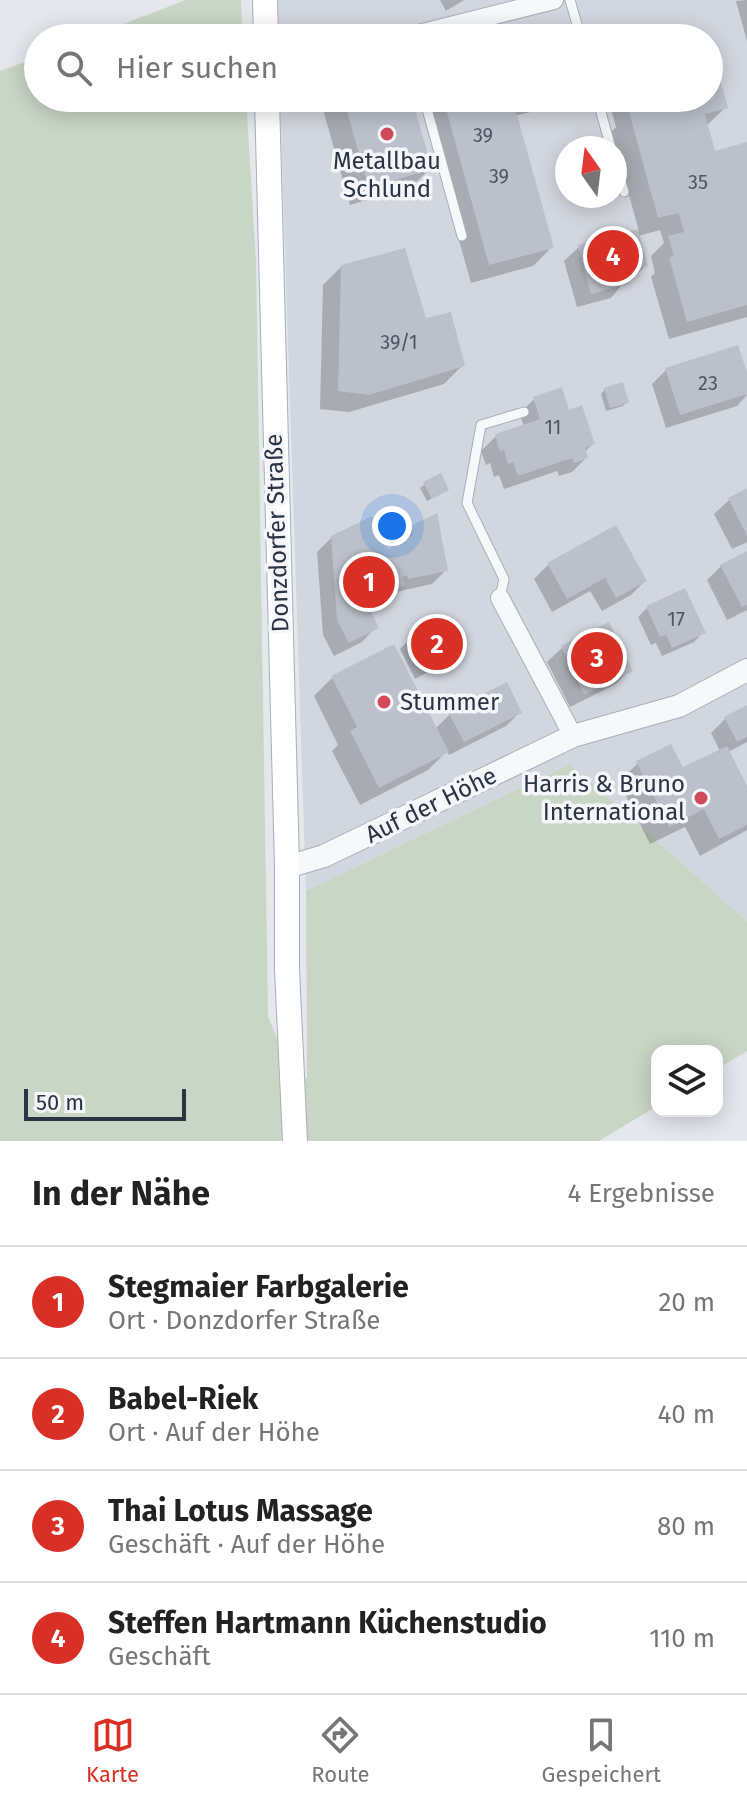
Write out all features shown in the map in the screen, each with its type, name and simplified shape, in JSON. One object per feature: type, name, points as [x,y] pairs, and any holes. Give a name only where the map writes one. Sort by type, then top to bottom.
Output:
[{"type":"main road","points":[[265,0],[266,24]]},
{"type":"main road","name":"Donzdorfer Straße","points":[[267,112],[287,969],[295,1141]]},
{"type":"street","points":[[462,24],[554,0]]},
{"type":"street","points":[[500,598],[573,736]]},
{"type":"street","name":"Auf der Höhe","points":[[287,867],[324,856],[573,736],[679,706],[747,670]]},
{"type":"lane","points":[[570,0],[577,24]]},
{"type":"lane","points":[[428,112],[462,236]]},
{"type":"lane","points":[[601,112],[608,136]]},
{"type":"lane","points":[[500,598],[504,579],[467,503],[481,425],[524,412]]},
{"type":"shaded area","points":[[278,0],[747,0],[747,921],[570,764],[306,891],[280,112],[723,112],[723,24],[279,24]]},
{"type":"green space","points":[[186,0],[241,0],[242,24],[123,24]]},
{"type":"green space","points":[[24,62],[24,112],[247,112],[256,261],[268,1016],[290,1071],[307,1078],[306,891],[570,764],[747,921],[747,1051],[723,1065],[723,1045],[651,1045],[651,1110],[599,1141],[0,1141],[0,71]]},
{"type":"building","points":[[723,90],[728,108],[723,109]]},
{"type":"building","name":"Metallbau Schlund","points":[[347,112],[416,112],[432,169],[369,188]]},
{"type":"building","points":[[447,112],[516,112],[554,248],[489,265]]},
{"type":"building","points":[[629,112],[713,112],[705,114],[715,151],[747,142],[747,305],[687,322],[669,257],[674,256],[668,236],[684,232],[679,213],[658,218]]},
{"type":"building","points":[[638,229],[648,266],[624,272],[627,284],[591,294],[578,245]]},
{"type":"building","points":[[405,248],[426,318],[451,312],[465,366],[369,395],[338,391],[341,265]]},
{"type":"building","points":[[738,345],[747,372],[747,394],[680,415],[665,368]]},
{"type":"building","points":[[623,382],[629,403],[610,408],[604,388]]},
{"type":"building","points":[[562,387],[569,410],[582,405],[595,444],[585,448],[588,458],[574,463],[572,458],[518,476],[513,462],[508,464],[504,450],[500,452],[495,434],[540,419],[533,397]]},
{"type":"building","points":[[441,473],[449,490],[432,499],[423,482]]},
{"type":"building","points":[[747,488],[747,536],[728,498]]},
{"type":"building","points":[[437,513],[448,571],[408,579],[407,575],[402,577],[405,585],[367,604],[379,628],[349,643],[337,620],[331,536],[372,516],[388,549],[400,543],[399,539],[413,536],[411,526]]},
{"type":"building","points":[[616,525],[647,581],[616,598],[605,578],[567,599],[547,563]]},
{"type":"building","points":[[747,551],[747,605],[742,607],[720,565]]},
{"type":"building","points":[[685,588],[706,633],[672,648],[666,635],[660,637],[646,606]]},
{"type":"building","points":[[450,618],[466,649],[424,671],[408,638]]},
{"type":"building","points":[[609,622],[633,671],[584,695],[561,646]]},
{"type":"building","name":"Stummer","points":[[394,644],[449,752],[379,788],[350,731],[357,727],[331,676]]},
{"type":"building","points":[[507,682],[522,713],[464,742],[448,712]]},
{"type":"building","points":[[747,705],[747,737],[737,742],[724,717]]},
{"type":"building","name":"Harris & Bruno International","points":[[671,744],[683,767],[727,746],[747,786],[747,825],[719,839],[704,809],[669,827],[636,761]]},
{"type":"place","name":"Metallbau Schlund","points":[[387,134]]},
{"type":"place","name":"Steffen Hartmann Küchenstudio","points":[[613,256]]},
{"type":"place","name":"Stegmaier Farbgalerie","points":[[369,582]]},
{"type":"place","name":"Babel-Riek","points":[[437,644]]},
{"type":"place","name":"Thai Lotus Massage","points":[[597,658]]},
{"type":"place","name":"Stummer","points":[[384,702]]},
{"type":"place","name":"Harris & Bruno International","points":[[701,798]]}]
